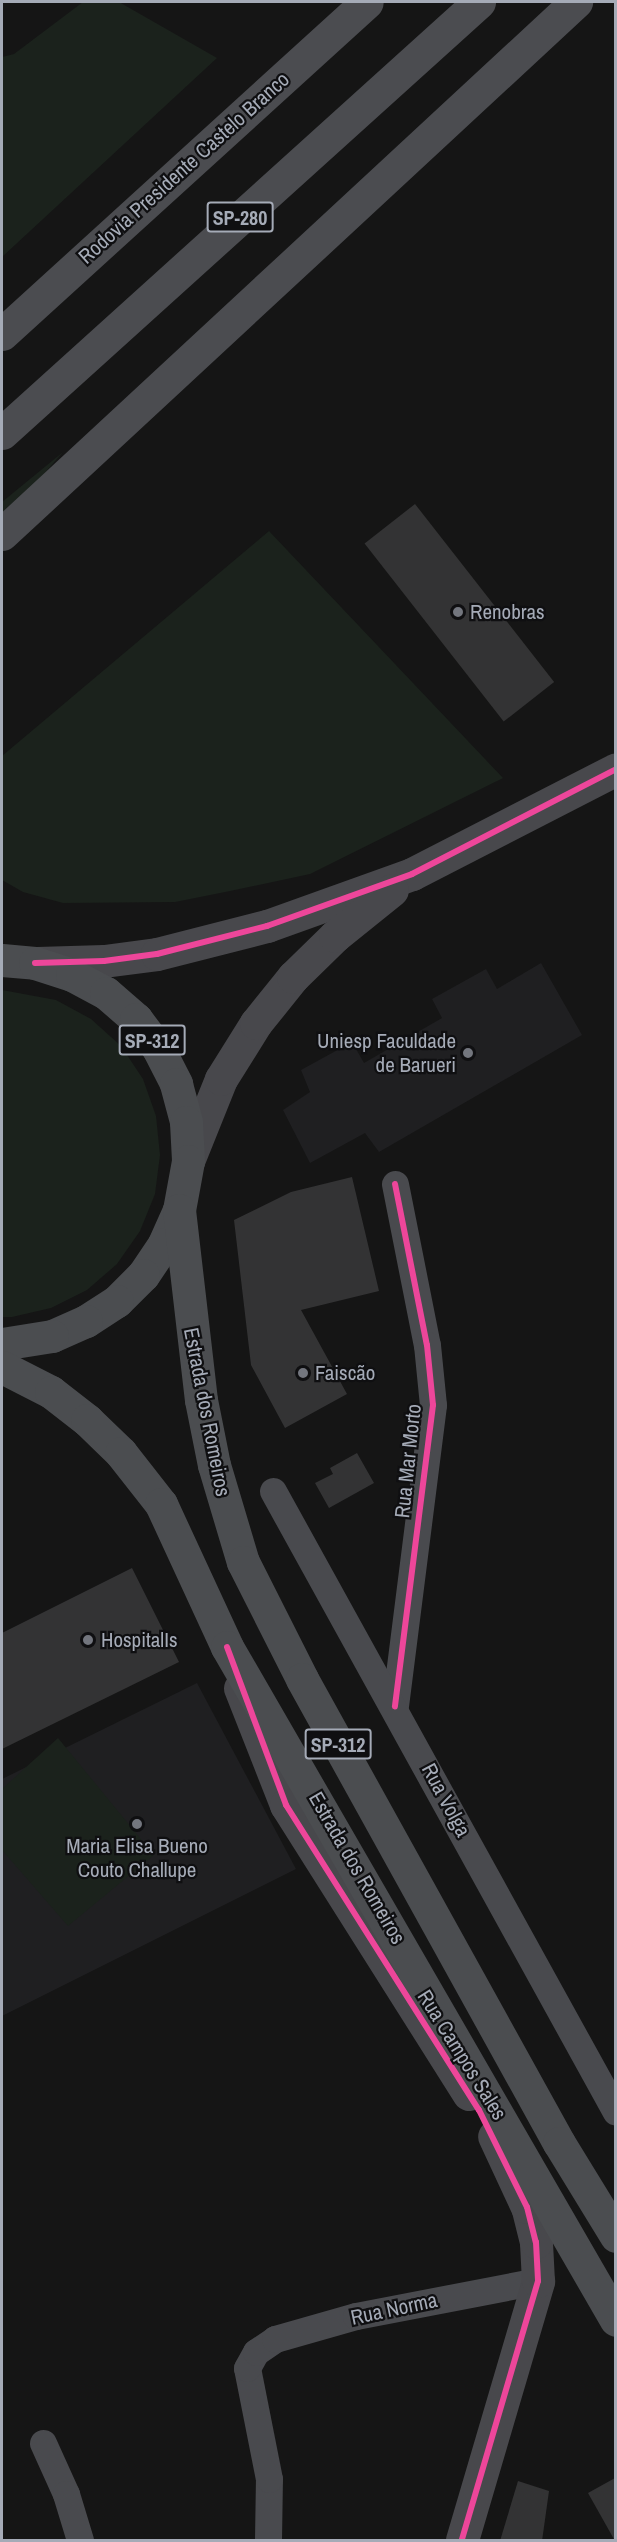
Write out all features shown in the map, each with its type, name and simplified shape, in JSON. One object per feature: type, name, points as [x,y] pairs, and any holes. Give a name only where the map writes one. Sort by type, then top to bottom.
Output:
[{"type":"highway","name":"Rodovia Presidente Castelo Branco","points":[[2,334],[367,2]]},
{"type":"highway","name":"SP-280","points":[[2,433],[479,2]]},
{"type":"highway","points":[[2,534],[576,2]]},
{"type":"main road","name":"SP-312","points":[[2,960],[35,963],[72,975],[98,989],[136,1019],[159,1050],[176,1084],[186,1122],[188,1161],[179,1210]]},
{"type":"main road","points":[[2,1344],[52,1336],[86,1321],[117,1301],[144,1275],[164,1244],[179,1210]]},
{"type":"main road","name":"Estrada dos Romeiros","points":[[179,1210],[203,1410],[214,1465],[243,1562],[347,1762],[559,2143],[615,2235]]},
{"type":"main road","name":"Estrada dos Romeiros","points":[[2,1367],[51,1392],[121,1453],[173,1526],[227,1647],[615,2320]]},
{"type":"street","points":[[35,963],[104,961],[200,944],[267,926],[412,873],[615,769]]},
{"type":"street","points":[[188,1161],[222,1078],[256,1023],[293,977],[335,936],[412,873]]},
{"type":"street","name":"Rua Mar Morto","points":[[395,1185],[427,1345],[433,1405],[395,1707]]},
{"type":"street","name":"Rua Volga","points":[[273,1491],[395,1707],[615,2112]]},
{"type":"street","name":"Rua Campos Sales","points":[[227,1647],[286,1805],[507,2160],[530,2219],[538,2281],[462,2541]]},
{"type":"street","name":"Rua Norma","points":[[268,2541],[269,2479],[247,2368],[256,2352],[275,2339],[356,2316],[538,2281]]},
{"type":"street","points":[[44,2443],[80,2541]]},
{"type":"shaded area","points":[[83,2],[119,2],[217,58],[2,257],[2,57],[14,54]]},
{"type":"shaded area","points":[[63,452],[2,522],[2,502]]},
{"type":"shaded area","points":[[269,531],[503,778],[310,874],[230,891],[175,902],[63,903],[23,892],[2,880],[2,756]]},
{"type":"shaded area","name":"Uniesp Faculdade de Barueri","points":[[541,963],[582,1035],[379,1152],[365,1133],[310,1163],[283,1110],[310,1092],[301,1070],[352,1042],[364,1063],[442,1018],[432,999],[486,969],[497,989]]},
{"type":"shaded area","points":[[2,990],[56,1000],[91,1019],[121,1046],[143,1079],[156,1116],[160,1155],[155,1194],[140,1231],[117,1264],[87,1290],[51,1308],[12,1317],[2,1317]]},
{"type":"shaded area","name":"Maria Elisa Bueno Couto Challupe","points":[[197,1683],[296,1869],[2,2016],[2,1779]]},
{"type":"shaded area","points":[[58,1738],[154,1855],[68,1926],[2,1850],[2,1789]]},
{"type":"building","name":"Renobras","points":[[415,504],[554,682],[504,721],[365,543]]},
{"type":"building","points":[[352,1177],[379,1291],[301,1310],[347,1394],[285,1428],[251,1365],[234,1220],[291,1192]]},
{"type":"building","points":[[357,1453],[374,1483],[329,1508],[315,1483],[333,1474],[330,1468]]},
{"type":"building","name":"HospitalIs","points":[[132,1568],[179,1662],[2,1749],[2,1633]]},
{"type":"building","points":[[615,2478],[615,2541],[588,2493]]},
{"type":"building","points":[[518,2481],[549,2491],[542,2541],[500,2541]]},
{"type":"cycle path","points":[[35,963],[104,961],[157,954],[267,926],[412,874],[616,769]]},
{"type":"cycle path","points":[[395,1184],[427,1345],[433,1405],[395,1707]]},
{"type":"cycle path","points":[[227,1647],[286,1805],[479,2110],[527,2207],[536,2242],[538,2281],[462,2540]]},
{"type":"place","name":"Renobras","points":[[458,612]]},
{"type":"place","name":"Uniesp Faculdade de Barueri","points":[[468,1053]]},
{"type":"place","name":"Faiscão","points":[[303,1373]]},
{"type":"place","name":"HospitalIs","points":[[88,1640]]},
{"type":"place","name":"Maria Elisa Bueno Couto Challupe","points":[[137,1824]]}]
